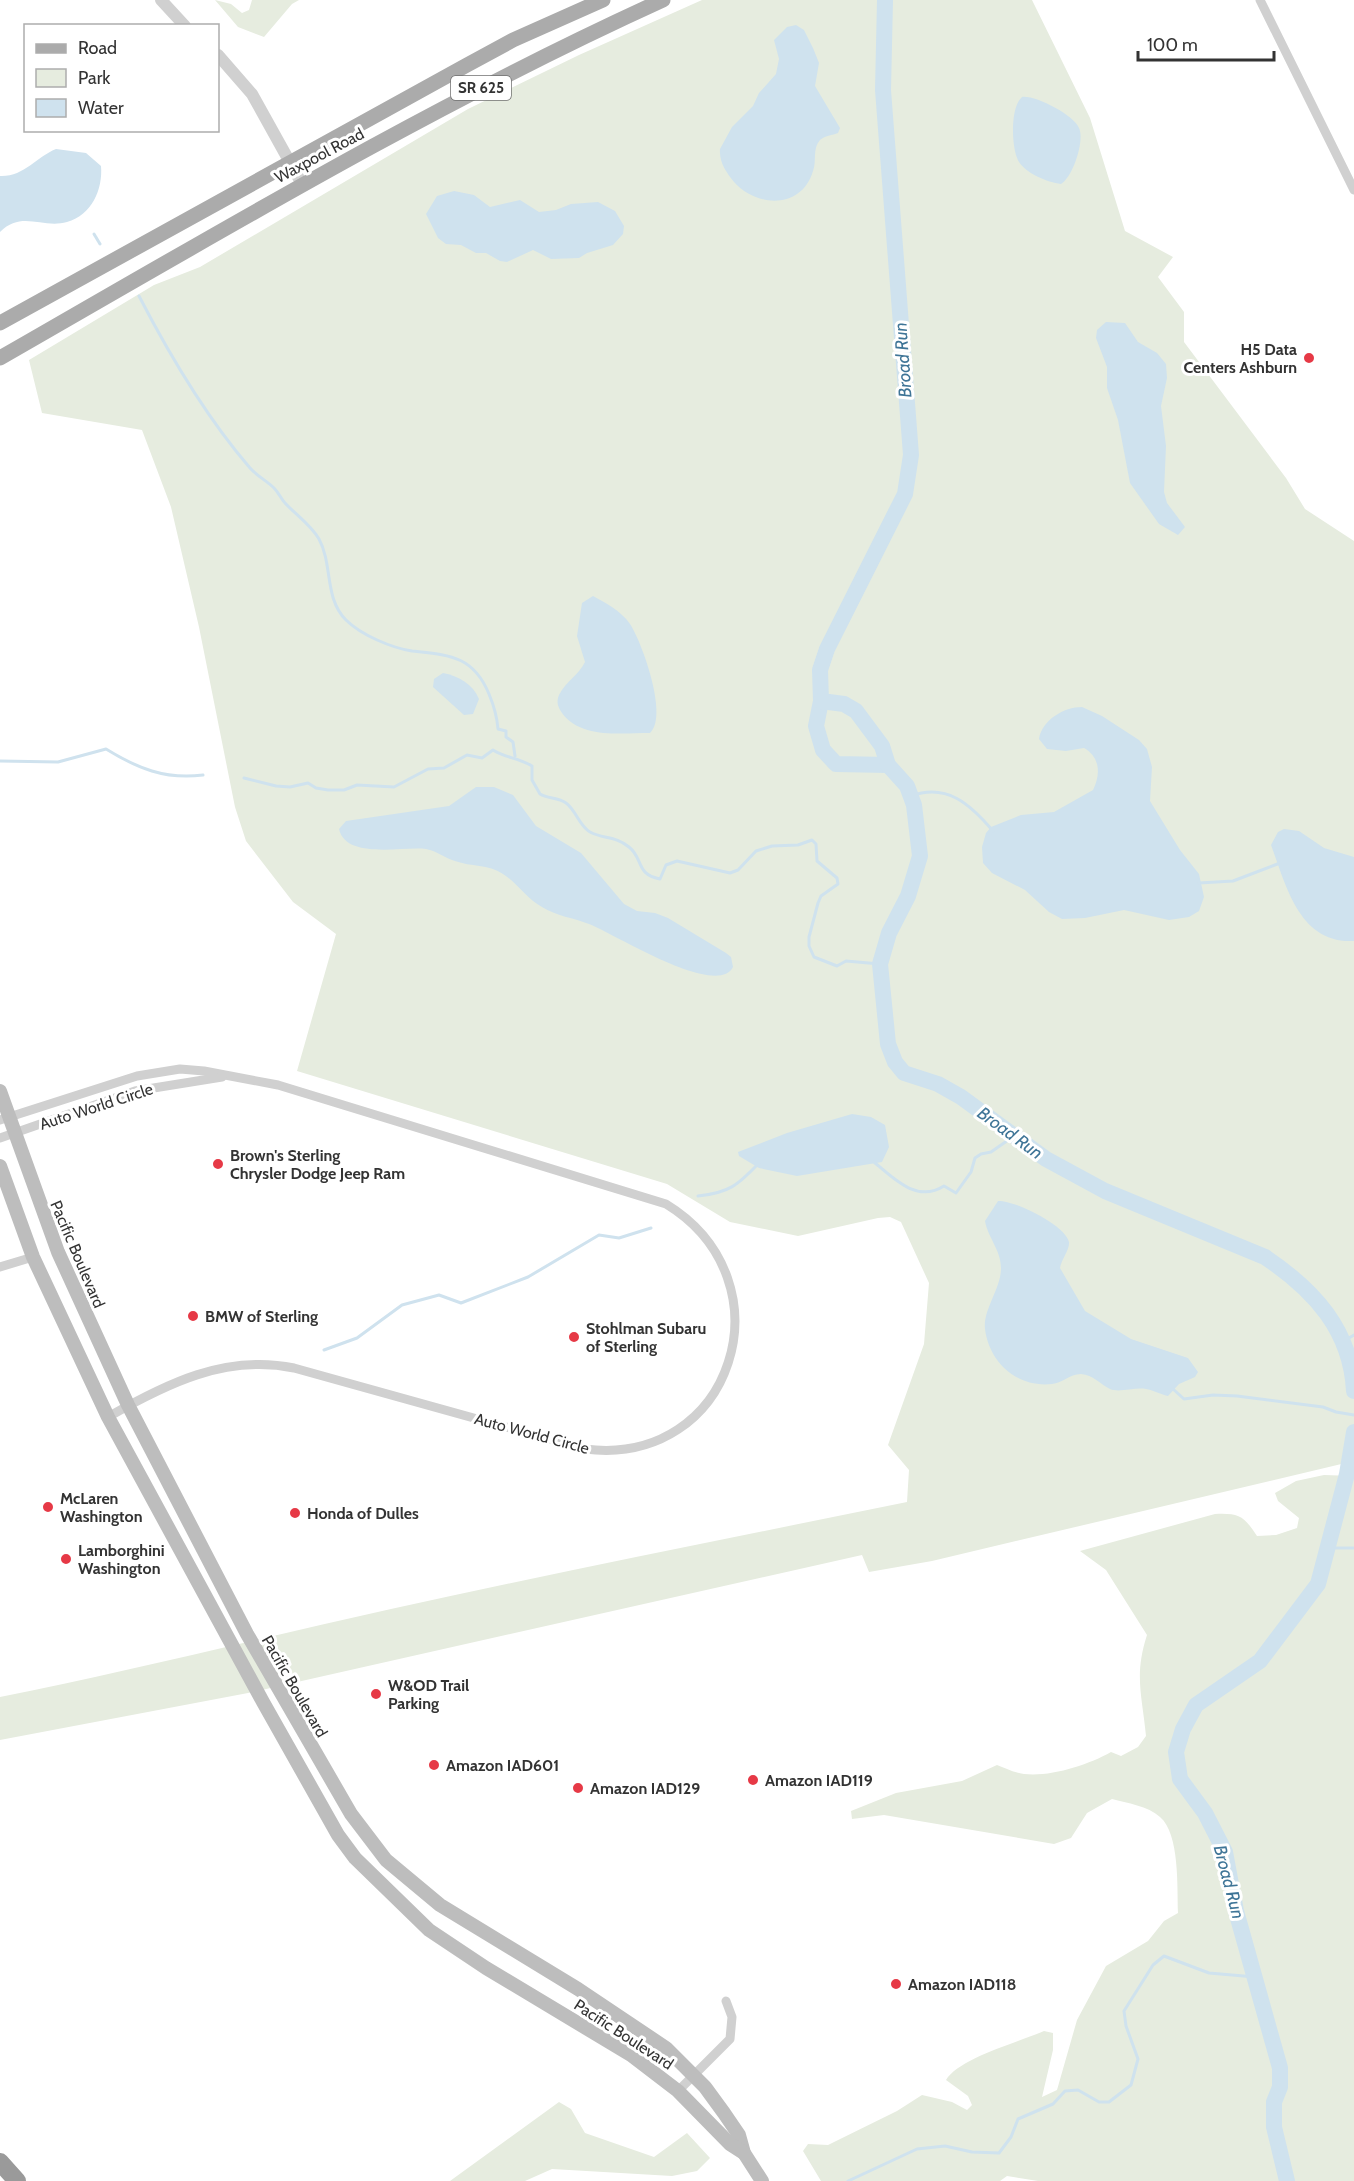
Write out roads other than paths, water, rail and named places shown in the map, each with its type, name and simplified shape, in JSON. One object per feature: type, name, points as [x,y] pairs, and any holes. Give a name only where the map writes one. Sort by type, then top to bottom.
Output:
[{"type":"highway","points":[[0,2162],[16,2181]]},
{"type":"main road","name":"Waxpool Road","points":[[0,323],[513,40],[603,0]]},
{"type":"main road","name":"Waxpool Road","points":[[0,358],[302,184],[564,46],[663,0]]},
{"type":"main road","name":"Pacific Boulevard","points":[[0,1090],[4,1119],[14,1133],[58,1252],[128,1405],[247,1634],[351,1814],[387,1860],[440,1905],[666,2048],[695,2076],[739,2135],[744,2153],[762,2181]]},
{"type":"main road","name":"Pacific Boulevard","points":[[0,1166],[33,1257],[108,1417],[338,1835],[361,1865],[413,1916],[486,1968],[631,2055],[678,2091],[730,2144],[744,2153]]},
{"type":"street","points":[[161,0],[183,24]]},
{"type":"street","points":[[1260,0],[1354,190]]},
{"type":"street","points":[[219,56],[252,94],[302,184]]},
{"type":"street","name":"Auto World Circle","points":[[4,1119],[137,1076],[161,1071],[204,1071],[315,1096],[666,1204],[686,1218],[706,1237],[727,1273],[736,1313],[734,1342],[730,1358],[711,1398],[687,1422],[654,1441],[616,1451],[569,1445],[294,1368],[262,1364],[229,1366],[193,1375],[128,1405],[108,1417]]},
{"type":"street","name":"Auto World Circle","points":[[0,1138],[135,1091],[230,1076]]},
{"type":"street","points":[[0,1267],[33,1257]]},
{"type":"street","points":[[678,2091],[730,2039],[732,2017],[726,2001]]},
{"type":"water","points":[[796,25],[804,30],[813,48],[819,63],[815,86],[840,128],[838,133],[820,140],[815,151],[813,171],[799,192],[789,198],[766,200],[754,197],[734,182],[722,163],[720,149],[732,127],[753,106],[759,93],[776,74],[779,59],[774,40],[787,27]]},
{"type":"water","points":[[1022,97],[1036,99],[1054,107],[1070,117],[1079,128],[1080,141],[1077,158],[1070,174],[1061,184],[1038,177],[1027,170],[1016,156],[1013,128],[1015,110]]},
{"type":"water","points":[[56,149],[86,153],[101,166],[100,183],[94,200],[76,219],[58,224],[16,222],[0,232],[0,176],[23,170]]},
{"type":"water","points":[[454,191],[474,195],[490,207],[520,200],[539,212],[556,210],[571,204],[598,202],[615,211],[624,226],[623,234],[613,245],[587,253],[579,258],[551,259],[533,250],[507,262],[500,261],[486,253],[476,253],[461,245],[446,244],[438,238],[426,214],[437,196]]},
{"type":"water","points":[[1106,322],[1125,323],[1138,342],[1157,353],[1166,364],[1167,378],[1161,406],[1166,446],[1164,492],[1167,503],[1185,527],[1178,535],[1159,524],[1130,483],[1118,420],[1107,388],[1107,367],[1096,338],[1097,330]]},
{"type":"water","points":[[593,596],[626,619],[641,646],[652,679],[657,712],[655,724],[650,733],[614,734],[591,731],[570,721],[559,707],[559,695],[585,662],[577,636],[582,603]]},
{"type":"water","points":[[443,673],[454,676],[473,689],[479,699],[473,714],[464,715],[433,687],[434,679]]},
{"type":"water","points":[[1082,707],[1102,716],[1139,740],[1147,749],[1152,767],[1150,801],[1180,850],[1199,874],[1204,897],[1199,911],[1189,917],[1169,920],[1124,910],[1085,918],[1062,919],[1049,912],[1025,890],[992,873],[983,863],[982,847],[986,833],[991,827],[1021,815],[1054,812],[1093,790],[1098,766],[1089,752],[1084,748],[1066,751],[1047,749],[1039,739],[1044,726],[1055,716],[1068,709]]},
{"type":"water","points":[[476,787],[494,787],[513,795],[536,826],[581,853],[624,904],[637,911],[655,913],[668,918],[726,953],[731,957],[733,967],[723,975],[707,975],[687,970],[589,924],[547,910],[497,871],[451,860],[426,849],[376,850],[352,845],[344,839],[339,829],[346,821],[449,806]]},
{"type":"water","points":[[1284,829],[1299,831],[1324,848],[1354,857],[1354,941],[1335,939],[1320,933],[1297,909],[1271,845],[1278,832]]},
{"type":"water","points":[[852,1114],[871,1117],[885,1125],[889,1147],[882,1162],[797,1176],[759,1168],[739,1156],[738,1152],[787,1133]]},
{"type":"water","points":[[998,1201],[1015,1205],[1038,1215],[1065,1235],[1069,1245],[1060,1268],[1085,1311],[1131,1339],[1188,1358],[1198,1372],[1195,1377],[1179,1384],[1168,1396],[1146,1389],[1110,1389],[1089,1376],[1081,1374],[1052,1384],[1039,1384],[1027,1382],[1007,1370],[992,1352],[985,1329],[985,1321],[1001,1268],[999,1255],[985,1221]]},
{"type":"waterway","name":"Broad Run","points":[[885,0],[883,90],[911,455],[905,494],[827,649],[820,670],[821,701],[816,726],[823,750],[836,764],[888,765]]},
{"type":"waterway","points":[[94,234],[100,244]]},
{"type":"waterway","points":[[139,296],[176,363],[218,428],[250,468],[274,488],[316,534],[326,560],[334,602],[346,620],[368,636],[386,644],[412,651],[448,656],[467,664],[483,681],[494,707],[498,729],[506,731],[506,737],[513,742],[515,756]]},
{"type":"waterway","name":"Broad Run","points":[[821,701],[844,704],[856,711],[882,746],[888,765],[907,786],[914,805],[920,856],[908,896],[889,933],[880,964],[888,1044],[895,1062],[904,1073],[938,1084],[961,1097],[1046,1159],[1105,1191],[1265,1257],[1299,1283],[1327,1314],[1346,1349],[1354,1391]]},
{"type":"waterway","points":[[0,761],[58,762],[106,749],[129,762],[152,771],[176,776],[203,775]]},
{"type":"waterway","points":[[244,778],[276,786],[290,787],[308,783],[316,788],[328,790],[344,790],[357,785],[394,787],[428,769],[444,768],[467,755],[482,758],[493,750],[532,766],[532,780],[540,794],[566,803],[590,832],[624,843],[637,856],[643,870],[652,877],[660,879],[666,865],[677,861],[730,873],[738,870],[756,851],[772,846],[798,845],[812,840],[816,844],[817,861],[837,878],[838,884],[821,896],[818,903],[809,937],[809,946],[814,957],[837,966],[846,961],[880,964]]},
{"type":"waterway","points":[[911,796],[936,792],[957,798],[976,812],[993,831]]},
{"type":"waterway","points":[[1199,883],[1233,881],[1280,863]]},
{"type":"waterway","points":[[874,1162],[906,1187],[924,1192],[934,1191],[944,1186],[956,1193],[971,1172],[975,1158],[991,1152],[1014,1136]]},
{"type":"waterway","points":[[698,1196],[718,1193],[732,1187],[759,1163]]},
{"type":"waterway","points":[[324,1350],[357,1338],[402,1305],[439,1295],[461,1303],[528,1277],[599,1235],[619,1238],[651,1228]]},
{"type":"waterway","points":[[1342,1342],[1354,1335]]},
{"type":"waterway","points":[[1173,1389],[1184,1399],[1213,1395],[1237,1396],[1323,1407],[1354,1415]]},
{"type":"waterway","name":"Broad Run","points":[[1287,2181],[1274,2127],[1274,2102],[1280,2087],[1280,2068],[1236,1911],[1225,1852],[1205,1813],[1180,1779],[1176,1752],[1183,1729],[1196,1705],[1260,1661],[1318,1584],[1347,1474],[1354,1432]]},
{"type":"waterway","points":[[1328,1548],[1354,1548]]},
{"type":"waterway","points":[[848,2181],[917,2149],[945,2146],[972,2152],[999,2153],[1011,2137],[1018,2119],[1053,2104],[1065,2091],[1078,2090],[1099,2102],[1109,2102],[1131,2085],[1138,2059],[1126,2026],[1124,2011],[1153,1965],[1164,1956],[1209,1973],[1255,1977]]},
{"type":"place","name":"H5 Data Centers Ashburn","points":[[1309,358]]},
{"type":"place","name":"Brown's Sterling Chrysler Dodge Jeep Ram","points":[[218,1164]]},
{"type":"place","name":"BMW of Sterling","points":[[193,1316]]},
{"type":"place","name":"Stohlman Subaru of Sterling","points":[[574,1337]]},
{"type":"place","name":"McLaren Washington","points":[[48,1507]]},
{"type":"place","name":"Honda of Dulles","points":[[295,1513]]},
{"type":"place","name":"Lamborghini Washington","points":[[66,1559]]},
{"type":"place","name":"W&OD Trail Parking","points":[[376,1694]]},
{"type":"place","name":"Amazon IAD601","points":[[434,1765]]},
{"type":"place","name":"Amazon IAD119","points":[[753,1780]]},
{"type":"place","name":"Amazon IAD129","points":[[578,1788]]},
{"type":"place","name":"Amazon IAD118","points":[[896,1984]]}]
